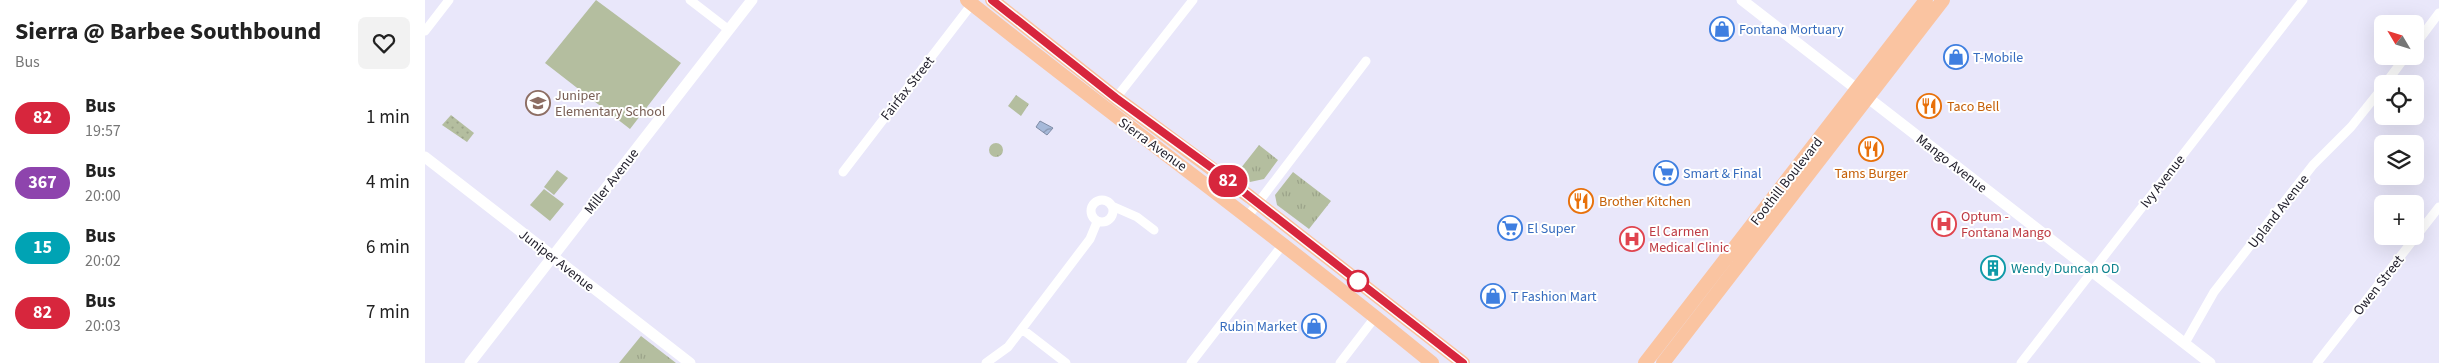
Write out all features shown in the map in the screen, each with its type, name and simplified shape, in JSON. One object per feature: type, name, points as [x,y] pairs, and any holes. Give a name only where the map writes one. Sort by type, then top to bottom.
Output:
[{"type":"main road","name":"Sierra Avenue","points":[[992,0],[1116,98],[1257,203],[1463,363]]},
{"type":"main road","name":"Foothill Boulevard","points":[[1663,363],[1862,93],[1926,0]]},
{"type":"main road","points":[[1862,93],[1943,0]]},
{"type":"main road","name":"Sierra Avenue","points":[[969,2],[1088,96],[1284,244],[1433,363]]},
{"type":"main road","name":"Foothill Boulevard","points":[[1645,363],[1862,93]]},
{"type":"street","points":[[425,31],[449,0]]},
{"type":"street","points":[[690,0],[729,30]]},
{"type":"street","name":"Miller Avenue","points":[[470,363],[551,256],[752,0]]},
{"type":"street","points":[[1116,98],[1193,0]]},
{"type":"street","name":"Mango Avenue","points":[[1742,0],[2210,363]]},
{"type":"street","name":"Ivy Avenue","points":[[2021,363],[2303,0]]},
{"type":"street","name":"Fairfax Street","points":[[843,172],[969,2]]},
{"type":"street","points":[[2424,32],[2439,13]]},
{"type":"street","points":[[1248,216],[1367,61]]},
{"type":"street","name":"Upland Avenue","points":[[2392,75],[2399,65]]},
{"type":"street","name":"Upland Avenue","points":[[2185,343],[2214,292],[2313,165],[2351,127],[2374,98]]},
{"type":"street","name":"Juniper Avenue","points":[[425,157],[690,363]]},
{"type":"street","points":[[1097,222],[1091,214],[1094,203],[1104,200],[1112,206],[1137,216],[1154,230]]},
{"type":"street","points":[[1097,222],[1104,222],[1110,219],[1113,213],[1112,206]]},
{"type":"street","name":"Owen Street","points":[[2317,363],[2439,207]]},
{"type":"street","points":[[986,363],[1008,347],[1090,239],[1097,222]]},
{"type":"street","points":[[1191,363],[1284,244]]},
{"type":"street","points":[[1340,363],[1376,316]]},
{"type":"street","points":[[1022,329],[1066,363]]},
{"type":"green space","points":[[596,0],[681,63],[630,129],[545,63]]},
{"type":"green space","points":[[1016,95],[1029,104],[1021,116],[1008,106]]},
{"type":"green space","points":[[451,115],[474,133],[467,142],[442,125]]},
{"type":"green space","points":[[996,143],[1001,145],[1003,150],[1001,155],[996,157],[991,155],[989,150],[991,145]]},
{"type":"green space","points":[[1259,145],[1278,160],[1264,179],[1250,182],[1237,173]]},
{"type":"green space","points":[[557,170],[568,178],[554,195],[544,187]]},
{"type":"green space","points":[[1293,172],[1331,201],[1309,229],[1277,205],[1275,195]]},
{"type":"green space","points":[[544,189],[564,204],[550,221],[530,205]]},
{"type":"green space","points":[[641,336],[676,363],[619,363]]},
{"type":"water","points":[[1040,121],[1053,128],[1047,135],[1036,127]]},
{"type":"bus line","name":"82","points":[[992,0],[1116,98],[1227,179],[1463,363]]},
{"type":"place","name":"Fontana Mortuary","points":[[1722,29]]},
{"type":"place","name":"T-Mobile","points":[[1956,57]]},
{"type":"place","name":"Juniper Elementary School","points":[[538,103]]},
{"type":"place","name":"Taco Bell","points":[[1929,106]]},
{"type":"place","name":"Tams Burger","points":[[1871,149]]},
{"type":"place","name":"Smart & Final","points":[[1666,173]]},
{"type":"place","name":"Brother Kitchen","points":[[1581,201]]},
{"type":"place","name":"Optum - Fontana Mango","points":[[1944,224]]},
{"type":"place","name":"El Super","points":[[1510,228]]},
{"type":"place","name":"El Carmen Medical Clinic","points":[[1632,239]]},
{"type":"place","name":"Wendy Duncan OD","points":[[1993,268]]},
{"type":"place","name":"T Fashion Mart","points":[[1493,296]]},
{"type":"place","name":"Rubin Market","points":[[1314,326]]}]
